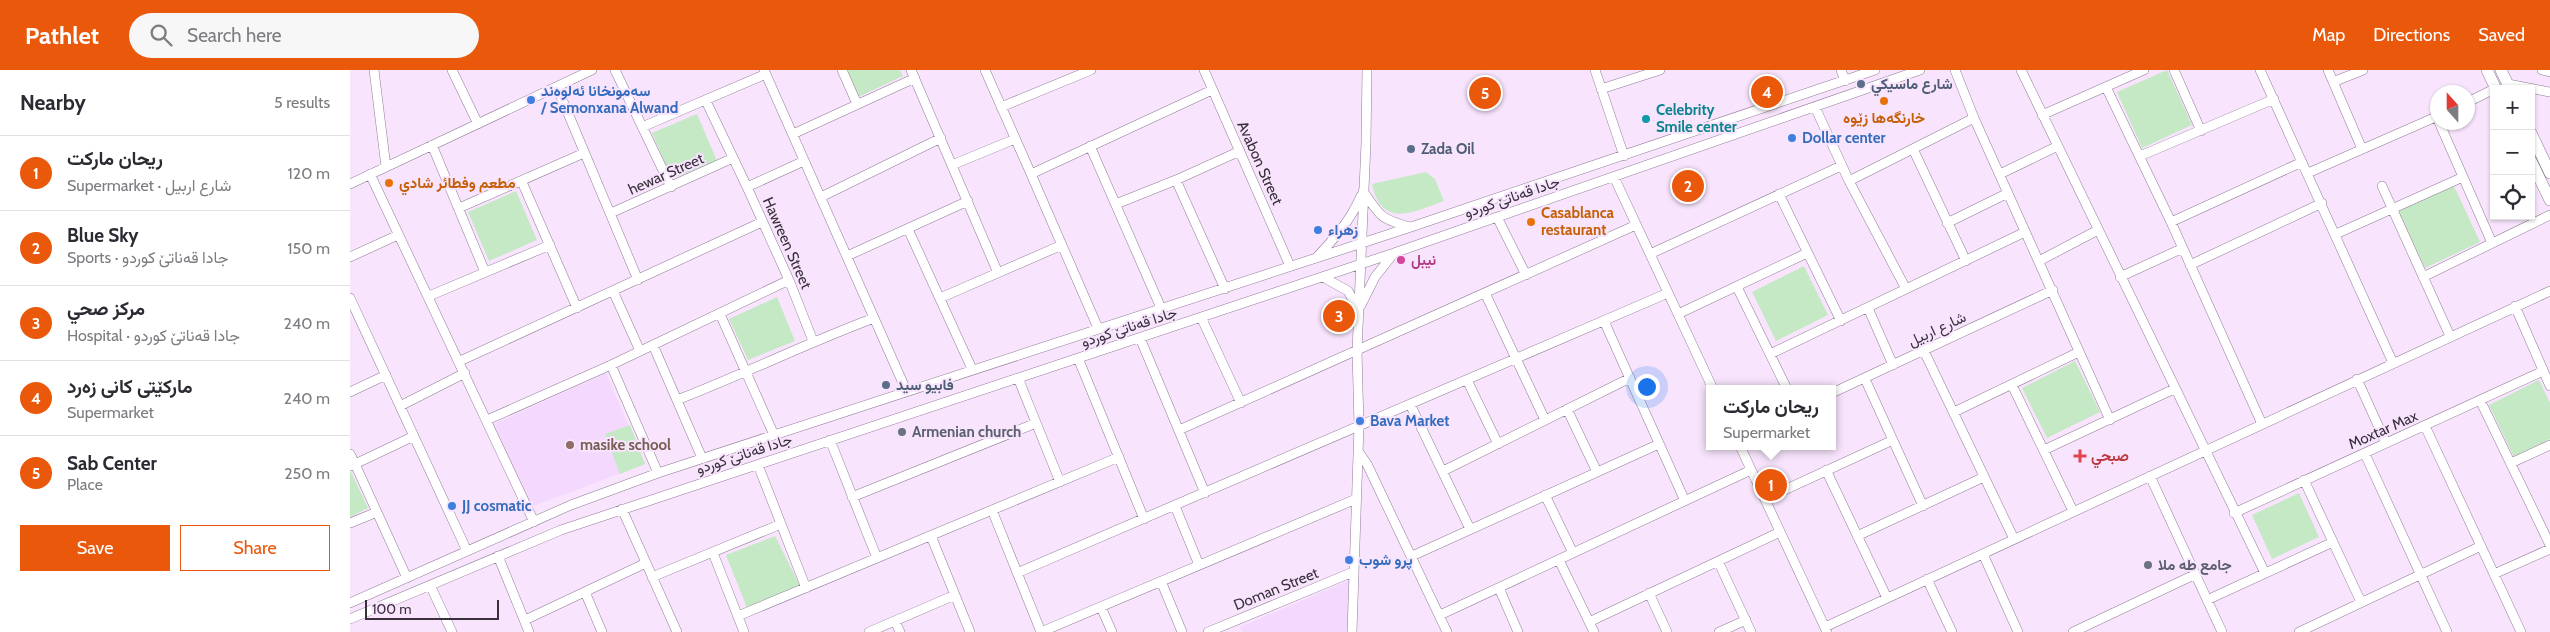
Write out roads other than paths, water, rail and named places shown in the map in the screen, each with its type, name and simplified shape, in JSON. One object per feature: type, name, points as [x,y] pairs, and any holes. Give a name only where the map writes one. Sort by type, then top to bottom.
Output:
[{"type":"main road","points":[[2487,70],[2493,85]]},
{"type":"main road","points":[[2501,70],[2508,85]]},
{"type":"main road","points":[[2535,141],[2550,173]]},
{"type":"main road","points":[[2535,169],[2550,200]]},
{"type":"street","points":[[374,70],[386,167]]},
{"type":"street","points":[[452,70],[478,124]]},
{"type":"street","points":[[350,184],[592,70]]},
{"type":"street","points":[[615,70],[671,187]]},
{"type":"street","points":[[842,70],[857,104]]},
{"type":"street","points":[[985,70],[1098,328]]},
{"type":"street","points":[[1000,107],[1091,70]]},
{"type":"street","name":"Avabon Street","points":[[1204,70],[1290,266]]},
{"type":"street","points":[[1352,632],[1359,426],[1357,351],[1362,263],[1367,70]]},
{"type":"street","points":[[1595,70],[1624,156]]},
{"type":"street","points":[[1601,89],[1660,70]]},
{"type":"street","points":[[1841,70],[1845,81]]},
{"type":"street","name":"جادا قەناتێ کوردو","points":[[350,603],[534,522],[658,473],[906,390],[1225,289],[1875,70]]},
{"type":"street","name":"جادا قەناتێ کوردو","points":[[350,619],[561,530],[1394,253],[1920,70]]},
{"type":"street","points":[[1955,70],[1974,118],[2110,420]]},
{"type":"street","points":[[2021,70],[2203,451],[2265,573]]},
{"type":"street","points":[[2042,115],[2144,70]]},
{"type":"street","points":[[2174,70],[2200,131]]},
{"type":"street","points":[[2260,70],[2393,362]]},
{"type":"street","points":[[2328,70],[2362,148]]},
{"type":"street","points":[[2333,82],[2363,70]]},
{"type":"street","points":[[2542,70],[2550,72]]},
{"type":"street","points":[[642,128],[706,101],[765,72],[906,390]]},
{"type":"street","points":[[793,134],[857,104],[913,74],[998,273]]},
{"type":"street","points":[[557,87],[638,280]]},
{"type":"street","points":[[2106,87],[2171,222],[2262,424]]},
{"type":"street","points":[[1031,174],[1212,90]]},
{"type":"street","points":[[2535,90],[2550,92]]},
{"type":"street","points":[[2475,99],[2490,91]]},
{"type":"street","points":[[2140,156],[2274,99]]},
{"type":"street","points":[[706,101],[747,187]]},
{"type":"street","points":[[1815,107],[1841,166],[1906,289]]},
{"type":"street","points":[[1849,181],[1974,118]]},
{"type":"street","points":[[2308,173],[2362,148],[2430,122]]},
{"type":"street","points":[[2443,130],[2492,242]]},
{"type":"street","points":[[820,197],[941,138]]},
{"type":"street","points":[[952,165],[1015,139]]},
{"type":"street","points":[[432,145],[485,272]]},
{"type":"street","points":[[1090,146],[1161,308]]},
{"type":"street","points":[[2000,174],[2058,146]]},
{"type":"street","points":[[1913,149],[1966,261]]},
{"type":"street","points":[[1116,204],[1176,180],[1240,151]]},
{"type":"street","points":[[459,208],[584,154]]},
{"type":"street","name":"hewar Street","points":[[610,213],[733,158]]},
{"type":"street","name":"Hawreen Street","points":[[804,160],[747,187],[789,280],[813,341]]},
{"type":"street","points":[[2171,222],[2302,162]]},
{"type":"street","points":[[1650,254],[1841,166]]},
{"type":"street","points":[[370,174],[460,361],[534,522]]},
{"type":"street","points":[[2336,234],[2462,176]]},
{"type":"street","points":[[1614,177],[1711,385]]},
{"type":"street","points":[[1176,180],[1225,289]]},
{"type":"street","points":[[522,182],[577,308]]},
{"type":"street","points":[[2382,186],[2450,336]]},
{"type":"street","points":[[1363,191],[1379,215],[1388,221],[1411,227]]},
{"type":"street","points":[[1315,258],[1353,214],[1363,191]]},
{"type":"street","points":[[1947,223],[2008,193]]},
{"type":"street","points":[[1779,194],[1840,321]]},
{"type":"street","points":[[847,256],[968,201]]},
{"type":"street","points":[[2190,265],[2322,204]]},
{"type":"street","points":[[2423,277],[2550,215]]},
{"type":"street","points":[[1497,217],[1526,275]]},
{"type":"street","points":[[460,361],[762,222]]},
{"type":"street","points":[[1179,430],[1636,225]]},
{"type":"street","points":[[908,228],[972,369]]},
{"type":"street","points":[[2039,261],[2098,230]]},
{"type":"street","points":[[1770,354],[2026,232]]},
{"type":"street","points":[[350,257],[398,235]]},
{"type":"street","points":[[429,296],[550,245]]},
{"type":"street","points":[[940,298],[1062,245]]},
{"type":"street","points":[[2120,277],[2183,248]]},
{"type":"street","points":[[1359,310],[1375,277],[1394,253]]},
{"type":"street","points":[[1678,314],[1807,253]]},
{"type":"street","points":[[1323,277],[1338,283],[1348,291],[1359,310]]},
{"type":"street","points":[[487,420],[611,365],[789,280]]},
{"type":"street","points":[[1737,287],[1785,385]]},
{"type":"street","name":"شارع اربيل","points":[[1836,391],[2053,290]]},
{"type":"street","points":[[613,291],[640,351]]},
{"type":"street","points":[[1742,450],[1826,629],[1887,598],[2393,362],[2550,291]]},
{"type":"street","points":[[1017,573],[1668,293]]},
{"type":"street","points":[[1485,294],[1545,420]]},
{"type":"street","points":[[350,298],[467,551]]},
{"type":"street","points":[[2515,306],[2550,386]]},
{"type":"street","points":[[1868,308],[1893,365]]},
{"type":"street","points":[[720,314],[774,435]]},
{"type":"street","points":[[1201,317],[1241,403]]},
{"type":"street","points":[[677,400],[746,373],[813,341],[874,318]]},
{"type":"street","points":[[1604,321],[1685,501]]},
{"type":"street","points":[[1140,338],[1205,493]]},
{"type":"street","points":[[654,345],[702,458]]},
{"type":"street","points":[[1924,351],[2014,539]]},
{"type":"street","points":[[1954,412],[2079,352]]},
{"type":"street","points":[[1078,358],[1144,519]]},
{"type":"street","points":[[611,365],[658,473]]},
{"type":"street","name":"Moxtar Max","points":[[2234,513],[2543,371]]},
{"type":"street","points":[[400,406],[465,373]]},
{"type":"street","points":[[350,392],[386,376]]},
{"type":"street","points":[[1018,378],[1060,482]]},
{"type":"street","points":[[1443,471],[1630,378]]},
{"type":"street","points":[[1865,378],[1923,506]]},
{"type":"street","points":[[2357,379],[2386,443]]},
{"type":"street","points":[[1467,380],[1498,444]]},
{"type":"street","points":[[2012,385],[2073,512]]},
{"type":"street","points":[[2044,450],[2174,389]]},
{"type":"street","points":[[2480,400],[2550,545]]},
{"type":"street","points":[[1410,404],[1470,530]]},
{"type":"street","points":[[1567,409],[1597,472]]},
{"type":"street","points":[[852,497],[1036,422]]},
{"type":"street","points":[[2425,426],[2521,632]]},
{"type":"street","points":[[352,465],[414,436]]},
{"type":"street","points":[[830,440],[877,558]]},
{"type":"street","points":[[1765,499],[1893,440]]},
{"type":"street","points":[[1412,556],[1659,444]]},
{"type":"street","points":[[2510,463],[2550,445]]},
{"type":"street","points":[[1358,451],[1367,464],[1447,632]]},
{"type":"street","points":[[350,454],[352,465],[377,512],[407,578]]},
{"type":"street","points":[[2364,454],[2447,632]]},
{"type":"street","points":[[738,616],[1119,457]]},
{"type":"street","points":[[758,465],[806,588]]},
{"type":"street","points":[[1440,615],[1751,470]]},
{"type":"street","points":[[1826,470],[1887,598]]},
{"type":"street","points":[[2150,476],[2222,632]]},
{"type":"street","points":[[1857,536],[1984,477]]},
{"type":"street","points":[[2304,480],[2361,602]]},
{"type":"street","points":[[1545,495],[1572,553]]},
{"type":"street","points":[[992,510],[1041,632],[1356,499]]},
{"type":"street","points":[[1175,506],[1199,565]]},
{"type":"street","points":[[622,509],[677,632]]},
{"type":"street","points":[[350,523],[377,512]]},
{"type":"street","points":[[2541,525],[2550,521]]},
{"type":"street","points":[[652,577],[781,524]]},
{"type":"street","points":[[1589,622],[1780,532]]},
{"type":"street","points":[[931,536],[970,632]]},
{"type":"street","points":[[2207,600],[2333,542]]},
{"type":"street","points":[[2299,632],[2481,546]]},
{"type":"street","points":[[2494,574],[2550,549]]},
{"type":"street","points":[[713,553],[744,632]]},
{"type":"street","points":[[1983,554],[2018,632]]},
{"type":"street","points":[[498,556],[530,632]]},
{"type":"street","points":[[1559,560],[1594,632]]},
{"type":"street","points":[[1718,561],[1751,632]]},
{"type":"street","points":[[525,620],[646,563]]},
{"type":"street","name":"Doman Street","points":[[1208,632],[1224,629],[1353,572]]},
{"type":"street","points":[[2073,632],[2196,574]]},
{"type":"street","points":[[1928,579],[1952,632]]},
{"type":"street","points":[[1161,581],[1182,632]]},
{"type":"street","points":[[430,585],[452,632]]},
{"type":"street","points":[[1499,588],[1518,632]]},
{"type":"street","points":[[584,592],[602,632]]},
{"type":"street","points":[[1649,593],[1667,632]]},
{"type":"street","points":[[869,632],[955,595]]},
{"type":"street","points":[[1101,607],[1112,632]]},
{"type":"street","points":[[1718,632],[1746,620]]},
{"type":"street","points":[[895,621],[900,632]]},
{"type":"place","name":"شارع ماسيكي","points":[[1861,84]]},
{"type":"place","name":"مارکێتی کانی زەرد","points":[[1767,92]]},
{"type":"place","name":"Sab Center","points":[[1485,93]]},
{"type":"place","name":"سەمونخانا ئەلوەند / Semonxana Alwand","points":[[531,100]]},
{"type":"place","name":"خارنگەها زێوە","points":[[1884,101]]},
{"type":"place","name":"Celebrity Smile center","points":[[1646,119]]},
{"type":"place","name":"Dollar center","points":[[1792,138]]},
{"type":"place","name":"Zada Oil","points":[[1411,149]]},
{"type":"place","name":"مطعم وفطائر شادي","points":[[389,183]]},
{"type":"place","name":"Blue Sky","points":[[1688,186]]},
{"type":"place","name":"Casablanca restaurant","points":[[1531,222]]},
{"type":"place","name":"زهراء","points":[[1318,230]]},
{"type":"place","name":"نيبل","points":[[1401,260]]},
{"type":"place","name":"مركز صحي","points":[[1339,316]]},
{"type":"place","name":"فابيو سيد","points":[[886,385]]},
{"type":"place","name":"Bava Market","points":[[1360,421]]},
{"type":"place","name":"Armenian church","points":[[902,432]]},
{"type":"place","name":"masike school","points":[[570,445]]},
{"type":"place","name":"صبحي","points":[[2080,456]]},
{"type":"place","name":"ريحان ماركت","points":[[1771,485]]},
{"type":"place","name":"JJ cosmatic","points":[[452,506]]},
{"type":"place","name":"پرو شوب","points":[[1349,560]]},
{"type":"place","name":"جامع طه ملا","points":[[2148,565]]}]
